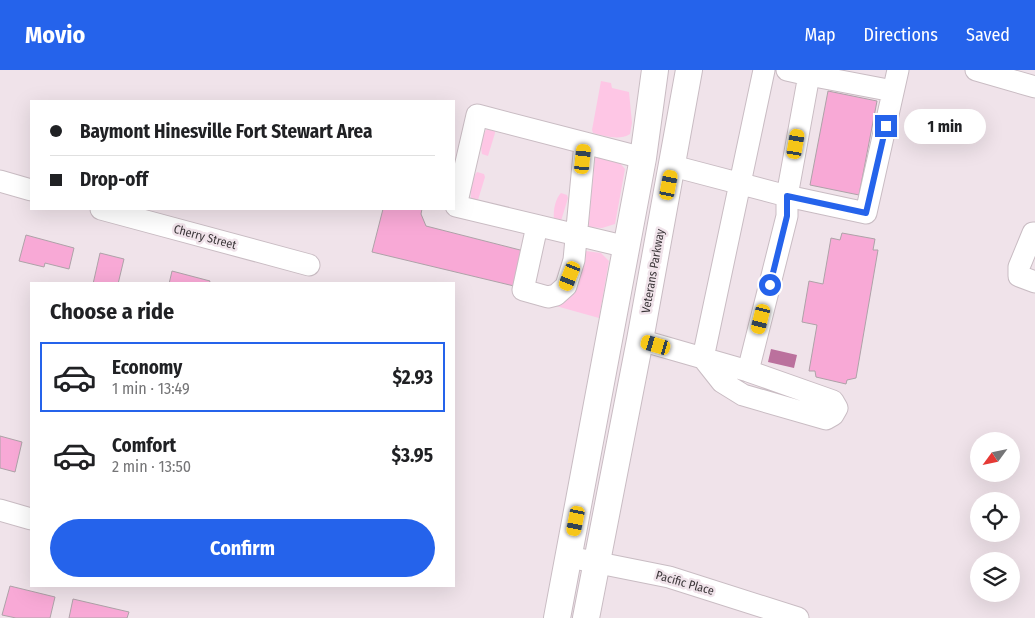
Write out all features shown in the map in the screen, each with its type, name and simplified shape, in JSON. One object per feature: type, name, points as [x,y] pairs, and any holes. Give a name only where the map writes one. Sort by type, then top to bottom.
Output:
[{"type":"main road","points":[[557,618],[644,158],[655,70]]},
{"type":"main road","name":"Veterans Parkway","points":[[586,618],[673,166],[689,70]]},
{"type":"street","points":[[703,358],[764,70]]},
{"type":"street","points":[[787,70],[893,91]]},
{"type":"street","points":[[673,166],[787,196],[866,213],[898,70]]},
{"type":"street","points":[[976,70],[998,73],[1035,87]]},
{"type":"street","points":[[748,371],[787,216],[787,196],[809,75]]},
{"type":"street","points":[[627,248],[456,206],[477,115],[644,158]]},
{"type":"street","points":[[537,226],[523,290],[538,296],[556,295],[566,286],[574,260],[585,143]]},
{"type":"street","points":[[0,181],[30,190]]},
{"type":"street","name":"Cherry Street","points":[[105,210],[309,265]]},
{"type":"street","points":[[1035,233],[1032,233],[1019,267],[1020,276],[1035,282]]},
{"type":"street","points":[[640,340],[703,358],[748,371],[833,401],[836,408],[834,415],[826,419],[743,395],[722,382],[703,358]]},
{"type":"street","points":[[0,510],[30,519]]},
{"type":"street","name":"Pacific Place","points":[[569,557],[668,578],[798,618]]},
{"type":"shaded area","points":[[601,81],[611,83],[612,88],[629,92],[632,123],[630,134],[626,136],[617,138],[593,133]]},
{"type":"shaded area","points":[[488,128],[495,129],[495,133],[488,156],[482,154],[481,147],[483,136]]},
{"type":"shaded area","points":[[595,157],[619,162],[625,169],[615,224],[602,228],[588,227]]},
{"type":"shaded area","points":[[477,172],[484,174],[485,177],[478,200],[471,198],[471,188]]},
{"type":"shaded area","points":[[561,193],[567,195],[568,198],[561,221],[554,219],[554,209]]},
{"type":"shaded area","points":[[586,251],[601,253],[609,261],[599,318],[556,306],[573,295],[579,283]]},
{"type":"shaded area","points":[[771,349],[797,355],[794,368],[768,362]]},
{"type":"building","points":[[828,91],[877,101],[859,195],[810,185]]},
{"type":"building","points":[[383,210],[422,210],[421,214],[426,226],[524,251],[514,286],[372,252]]},
{"type":"building","points":[[842,233],[875,239],[873,250],[878,250],[856,378],[847,380],[846,384],[816,377],[815,371],[809,371],[817,325],[802,322],[809,281],[823,284],[831,238],[840,240]]},
{"type":"building","points":[[26,235],[74,248],[69,269],[45,263],[44,267],[19,261]]},
{"type":"building","points":[[100,253],[124,259],[118,282],[93,282]]},
{"type":"building","points":[[172,271],[210,281],[210,282],[169,282]]},
{"type":"building","points":[[0,436],[22,442],[15,472],[0,468]]},
{"type":"building","points":[[10,586],[55,597],[50,618],[16,618],[2,615]]},
{"type":"building","points":[[73,599],[129,612],[127,618],[69,618]]},
{"type":"route","points":[[770,285],[787,216],[787,196],[866,213],[886,126]]}]
